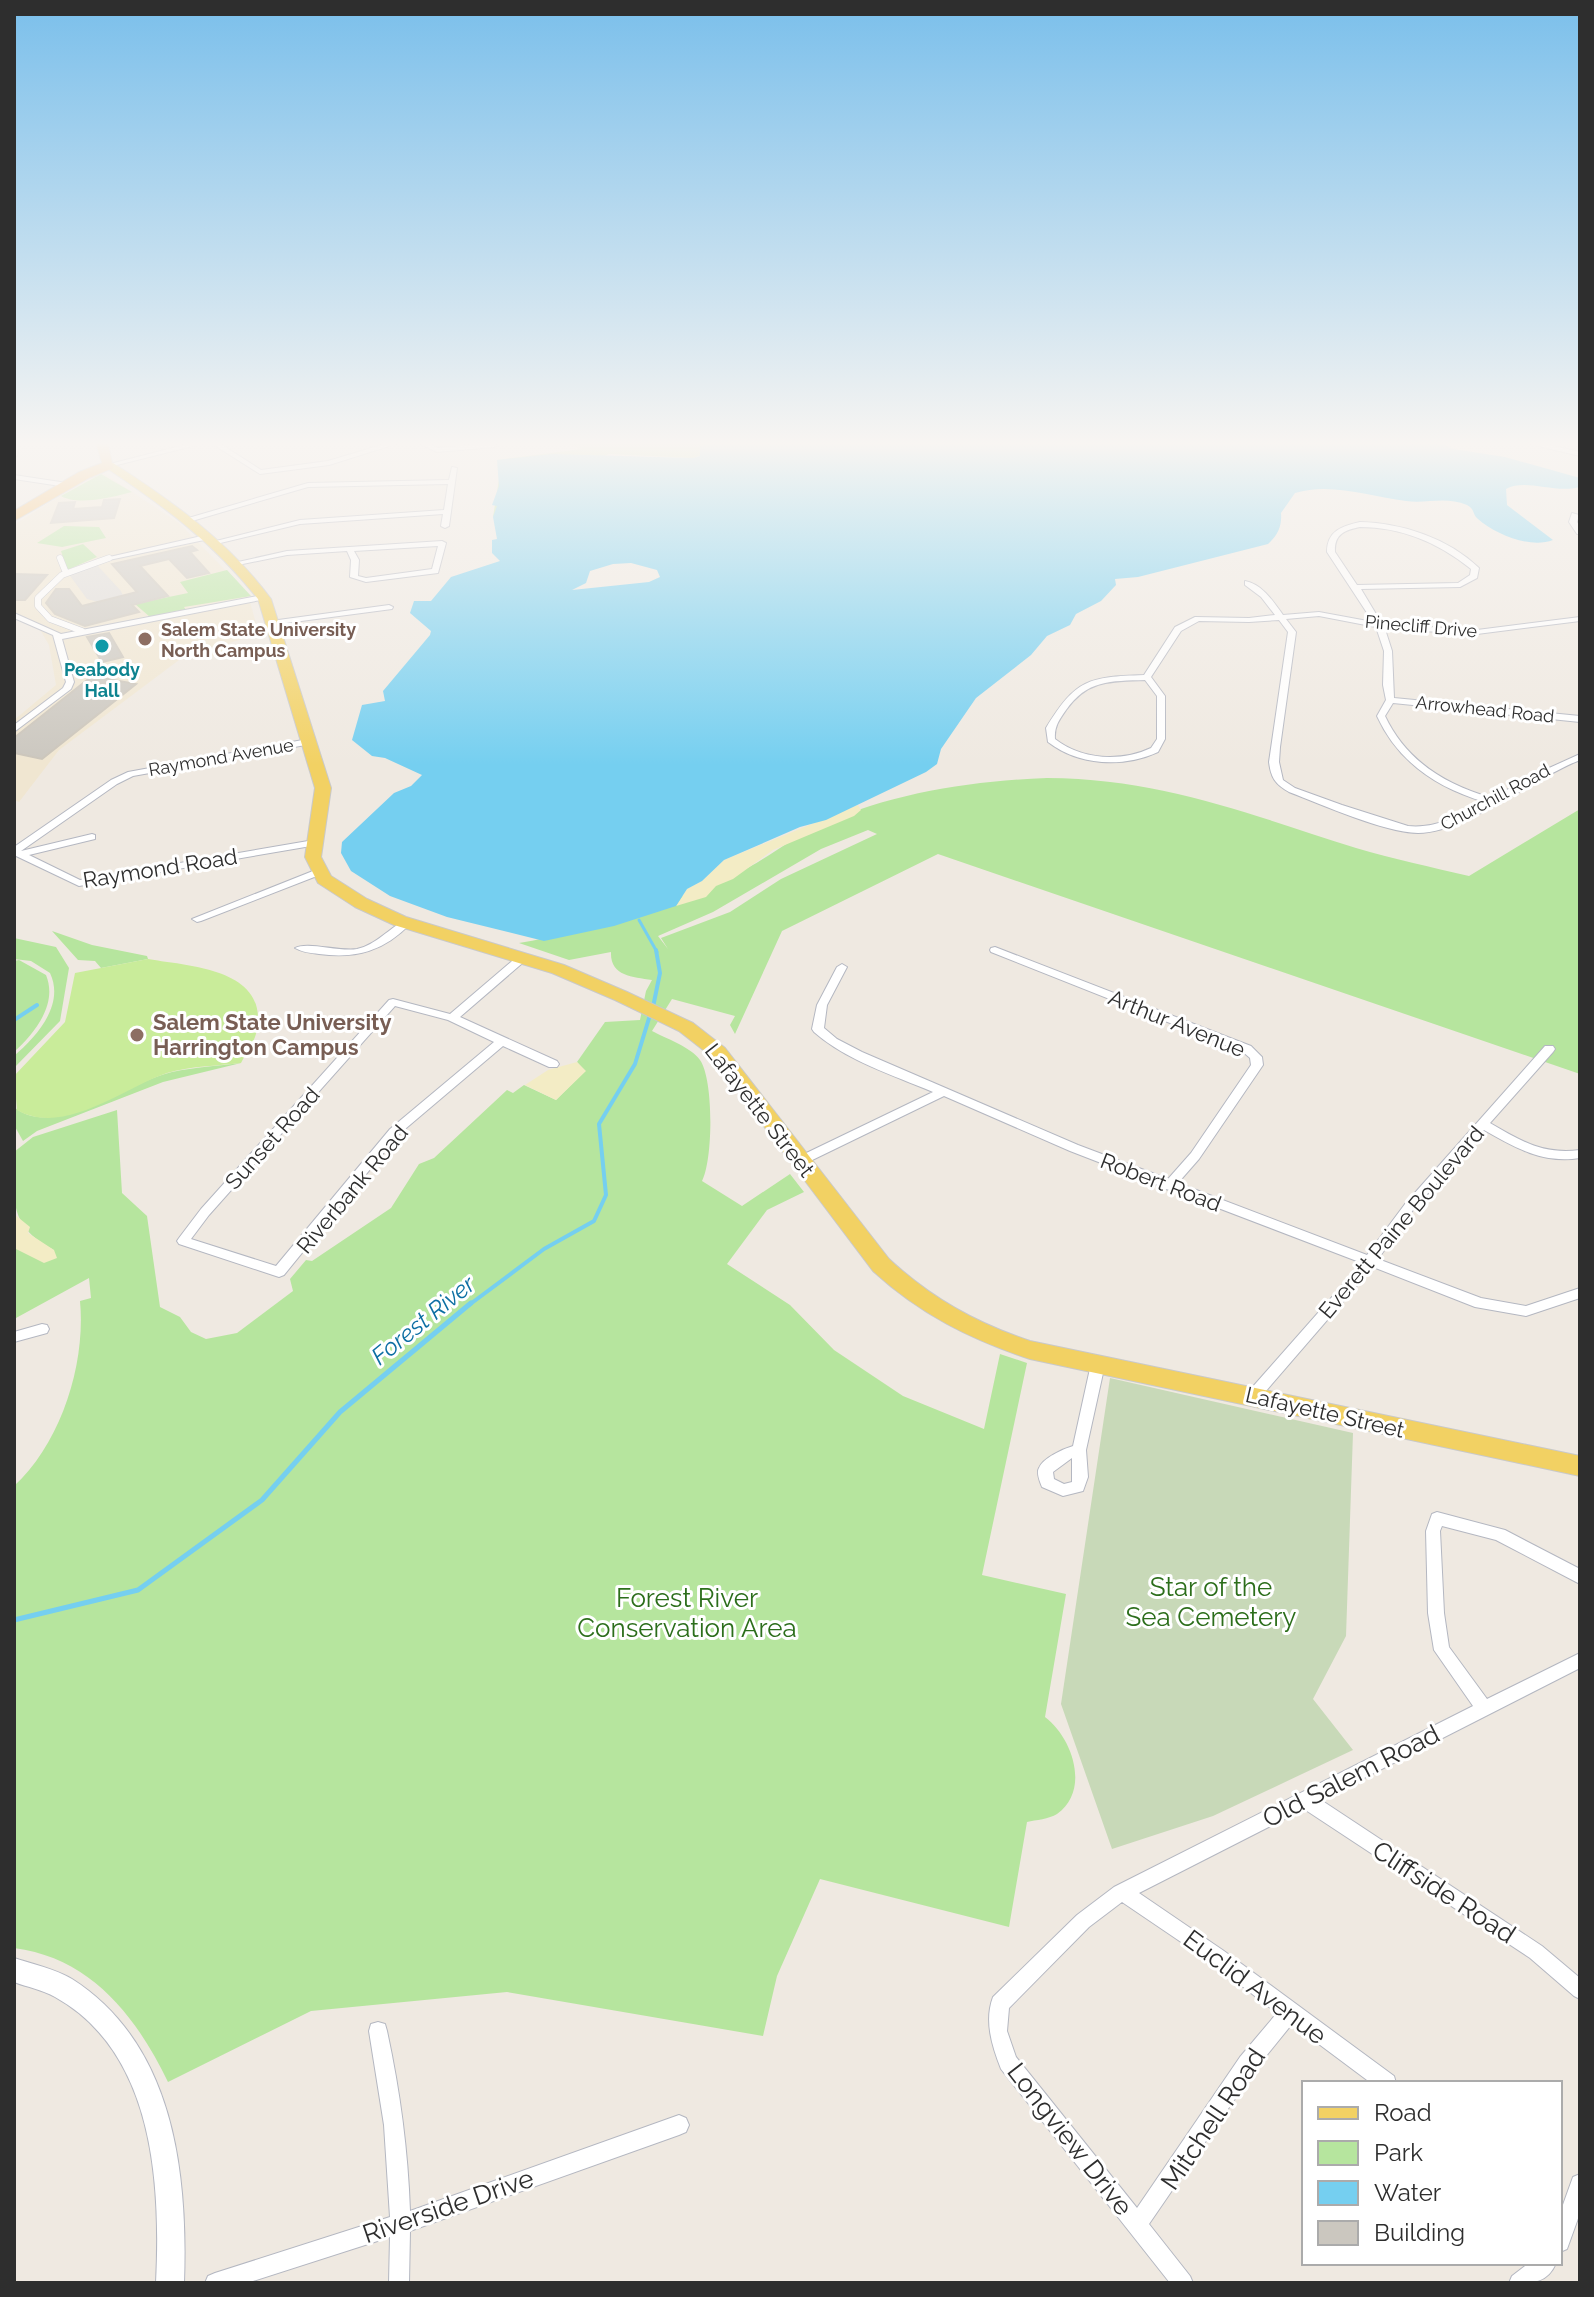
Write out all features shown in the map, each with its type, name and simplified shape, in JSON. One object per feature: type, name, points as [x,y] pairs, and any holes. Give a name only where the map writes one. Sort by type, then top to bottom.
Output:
[{"type":"main road","points":[[219,550],[263,597],[308,742],[324,796],[314,843],[318,872]]},
{"type":"main road","name":"Lafayette Street","points":[[318,872],[348,895],[406,923],[522,958],[667,1017],[703,1038],[718,1052],[881,1265],[924,1301],[969,1328],[1002,1341],[1098,1364],[1254,1395],[1577,1468]]},
{"type":"street","points":[[82,631],[52,623],[38,610],[43,590],[66,573],[109,558],[152,550]]},
{"type":"street","points":[[233,564],[268,555],[333,550]]},
{"type":"street","points":[[350,550],[355,560],[354,577],[366,580],[435,571],[440,550]]},
{"type":"street","points":[[1331,550],[1378,625],[1388,649],[1386,678],[1390,700],[1382,710],[1383,721],[1408,756],[1441,782],[1490,801]]},
{"type":"street","points":[[1354,587],[1450,586],[1467,582],[1476,572],[1465,560],[1445,550]]},
{"type":"street","points":[[60,558],[66,573]]},
{"type":"street","points":[[1248,583],[1264,595],[1280,617]]},
{"type":"street","points":[[58,637],[263,597]]},
{"type":"street","points":[[271,623],[389,607]]},
{"type":"street","points":[[14,615],[47,627],[58,637],[70,685],[14,729]]},
{"type":"street","name":"Pinecliff Drive","points":[[1147,677],[1165,645],[1185,623],[1205,618],[1328,615],[1378,625],[1489,632],[1580,619]]},
{"type":"street","name":"Churchill Road","points":[[1280,617],[1292,632],[1293,645],[1275,762],[1276,778],[1292,790],[1409,830],[1447,825],[1547,769],[1580,757]]},
{"type":"street","points":[[1147,677],[1161,696],[1161,739],[1155,750],[1126,759],[1097,757],[1071,753],[1051,740],[1050,728],[1076,688],[1092,683],[1147,677]]},
{"type":"street","name":"Arrowhead Road","points":[[1390,700],[1580,719]]},
{"type":"street","name":"Raymond Avenue","points":[[16,852],[114,782],[131,774],[308,742]]},
{"type":"street","points":[[16,852],[92,837]]},
{"type":"street","name":"Raymond Road","points":[[16,852],[79,883],[314,843]]},
{"type":"street","points":[[197,919],[318,872]]},
{"type":"street","points":[[300,948],[335,953],[367,952],[406,923]]},
{"type":"street","name":"Arthur Avenue","points":[[995,950],[1247,1049],[1256,1057],[1257,1065],[1232,1104],[1169,1186]]},
{"type":"street","points":[[522,958],[452,1018],[553,1064]]},
{"type":"street","name":"Robert Road","points":[[842,967],[822,1005],[818,1029],[823,1035],[943,1092],[1169,1186],[1480,1303],[1526,1311],[1580,1293]]},
{"type":"street","name":"Sunset Road","points":[[183,1241],[205,1212],[395,1003],[452,1018]]},
{"type":"street","name":"Riverbank Road","points":[[183,1241],[279,1272],[394,1132],[502,1041]]},
{"type":"street","name":"Everett Paine Boulevard","points":[[1254,1395],[1369,1261],[1409,1207],[1549,1049]]},
{"type":"street","points":[[800,1161],[943,1092]]},
{"type":"street","points":[[1483,1124],[1532,1152],[1562,1157],[1580,1154]]},
{"type":"street","points":[[14,1337],[42,1329]]},
{"type":"street","points":[[1079,1450],[1098,1364]]},
{"type":"street","points":[[1485,1709],[1451,1666],[1438,1634],[1433,1531],[1437,1518],[1500,1535],[1580,1577]]},
{"type":"street","name":"Old Salem Road","points":[[1123,1892],[1580,1660]]},
{"type":"street","name":"Cliffside Road","points":[[1304,1799],[1536,1952],[1580,1990]]},
{"type":"street","name":"Euclid Avenue","points":[[1123,1892],[1218,1957],[1289,2013],[1384,2081]]},
{"type":"street","name":"Longview Drive","points":[[1123,1892],[1083,1921],[1016,1985],[1000,2004],[998,2031],[1012,2069],[1183,2283]]},
{"type":"street","points":[[14,1970],[50,1982],[93,2009],[127,2049],[143,2079],[163,2141],[169,2181],[170,2283]]},
{"type":"street","name":"Mitchell Road","points":[[1137,2225],[1247,2064],[1289,2013]]},
{"type":"street","points":[[378,2031],[393,2115],[401,2224],[399,2283]]},
{"type":"street","name":"Riverside Drive","points":[[215,2283],[401,2224],[679,2125]]},
{"type":"street","points":[[1562,2230],[1566,2206],[1580,2184]]},
{"type":"street","points":[[1519,2283],[1543,2265]]},
{"type":"shaded area","name":"Salem State University North Campus","points":[[14,550],[206,550],[248,595],[259,634],[229,643],[232,654],[179,660],[59,750],[19,802],[14,800],[14,720],[56,685],[49,645],[39,628],[14,619]]},
{"type":"shaded area","points":[[96,564],[123,596],[98,602],[87,599],[68,573]]},
{"type":"green space","points":[[90,550],[97,557],[67,570],[61,551]]},
{"type":"green space","points":[[227,570],[251,596],[184,607],[186,610],[150,617],[135,604],[188,593],[180,582]]},
{"type":"green space","name":"Forest River Conservation Area","points":[[1018,780],[1089,780],[1167,792],[1241,811],[1370,852],[1469,876],[1580,809],[1580,1074],[938,854],[782,931],[735,1034],[730,1025],[735,1016],[672,999],[652,1031],[691,1051],[705,1070],[710,1120],[708,1156],[702,1181],[742,1206],[790,1174],[804,1192],[767,1210],[727,1264],[790,1305],[834,1350],[903,1396],[984,1429],[1000,1354],[1027,1363],[982,1575],[1066,1594],[1045,1717],[1055,1726],[1070,1750],[1075,1778],[1073,1792],[1057,1814],[1027,1822],[1009,1927],[820,1879],[777,1976],[763,2036],[507,1992],[311,2011],[168,2082],[126,2013],[108,1994],[66,1964],[14,1948],[14,1486],[45,1448],[67,1401],[79,1350],[80,1301],[91,1298],[89,1278],[16,1318],[14,1221],[39,1246],[54,1250],[28,1231],[16,1209],[14,1152],[33,1137],[117,1110],[122,1193],[147,1216],[160,1307],[180,1317],[191,1332],[206,1339],[237,1333],[293,1291],[290,1279],[306,1260],[312,1261],[391,1208],[419,1164],[434,1158],[507,1090],[513,1093],[524,1085],[556,1100],[585,1071],[577,1062],[605,1022],[640,1020],[646,991],[652,980],[618,971],[611,952],[569,960],[519,943],[628,916],[682,896],[744,870],[822,824],[876,804],[932,790]],"holes":[[[868,830],[877,834],[781,879],[730,912],[661,938],[668,949],[658,936],[713,912],[821,849]]]},
{"type":"green space","points":[[52,931],[92,945],[147,956],[148,959],[101,968],[95,961],[78,960]]},
{"type":"green space","points":[[14,938],[56,947],[69,968],[60,1021],[14,1068],[14,1056],[46,1019],[54,997],[54,985],[50,973],[31,961],[14,959]]},
{"type":"green space","name":"Salem State University Harrington Campus","points":[[148,959],[221,974],[238,982],[250,993],[257,1009],[257,1029],[241,1063],[167,1073],[74,1114],[54,1118],[35,1117],[17,1110],[14,1076],[65,1022],[75,973]]},
{"type":"green space","points":[[19,960],[46,975],[49,997],[37,1027],[14,1052],[14,961]]},
{"type":"green space","points":[[241,1063],[163,1082],[37,1131],[23,1141],[14,1125],[14,1107],[31,1116],[50,1117],[92,1106],[172,1072]]},
{"type":"green space","name":"Star of the Sea Cemetery","points":[[1110,1378],[1353,1433],[1346,1636],[1313,1699],[1353,1750],[1213,1816],[1112,1849],[1061,1704]]},
{"type":"sand","points":[[858,805],[861,810],[854,816],[773,850],[733,879],[716,886],[706,897],[676,906],[687,889],[702,881],[724,860]]},
{"type":"sand","points":[[577,1062],[586,1071],[556,1100],[525,1085],[548,1070]]},
{"type":"sand","points":[[14,1214],[30,1227],[28,1233],[54,1250],[57,1258],[44,1263],[14,1248]]},
{"type":"water","points":[[492,550],[1244,550],[1138,577],[1115,579],[1116,585],[1101,601],[1076,614],[1070,625],[1047,636],[1031,655],[976,698],[941,749],[937,764],[926,772],[826,820],[800,827],[724,860],[702,881],[687,889],[676,906],[614,926],[544,941],[447,917],[390,896],[351,871],[341,853],[342,842],[394,793],[411,786],[422,775],[385,758],[372,756],[352,740],[362,705],[385,701],[383,691],[430,635],[431,631],[410,613],[414,601],[431,601],[451,577],[500,561]],"holes":[[[631,563],[657,570],[660,577],[649,582],[572,590],[586,583],[590,571],[613,564]]]},
{"type":"building","points":[[173,550],[196,550],[190,552],[209,573],[187,578],[169,559],[140,566],[168,596],[132,605],[139,612],[85,626],[55,614],[46,603],[56,589],[69,589],[82,606],[137,592],[112,564]]},
{"type":"building","points":[[14,574],[47,575],[25,600],[14,600]]},
{"type":"building","name":"Peabody Hall","points":[[109,633],[123,657],[102,662],[87,637]]},
{"type":"building","points":[[92,676],[136,684],[42,759],[14,753],[14,738]]},
{"type":"waterway","name":"Forest River","points":[[639,920],[656,950]]},
{"type":"waterway","name":"Forest River","points":[[653,1007],[660,973],[656,950]]},
{"type":"waterway","points":[[14,1020],[37,1005]]},
{"type":"waterway","name":"Forest River","points":[[469,1305],[544,1249],[594,1221],[606,1195],[599,1124],[635,1064],[650,1015]]},
{"type":"waterway","name":"Forest River","points":[[14,1620],[138,1590],[262,1500],[340,1412],[471,1303]]},
{"type":"place","name":"Salem State University North Campus","points":[[145,639]]},
{"type":"place","name":"Peabody Hall","points":[[102,646]]},
{"type":"place","name":"Salem State University Harrington Campus","points":[[137,1035]]}]
